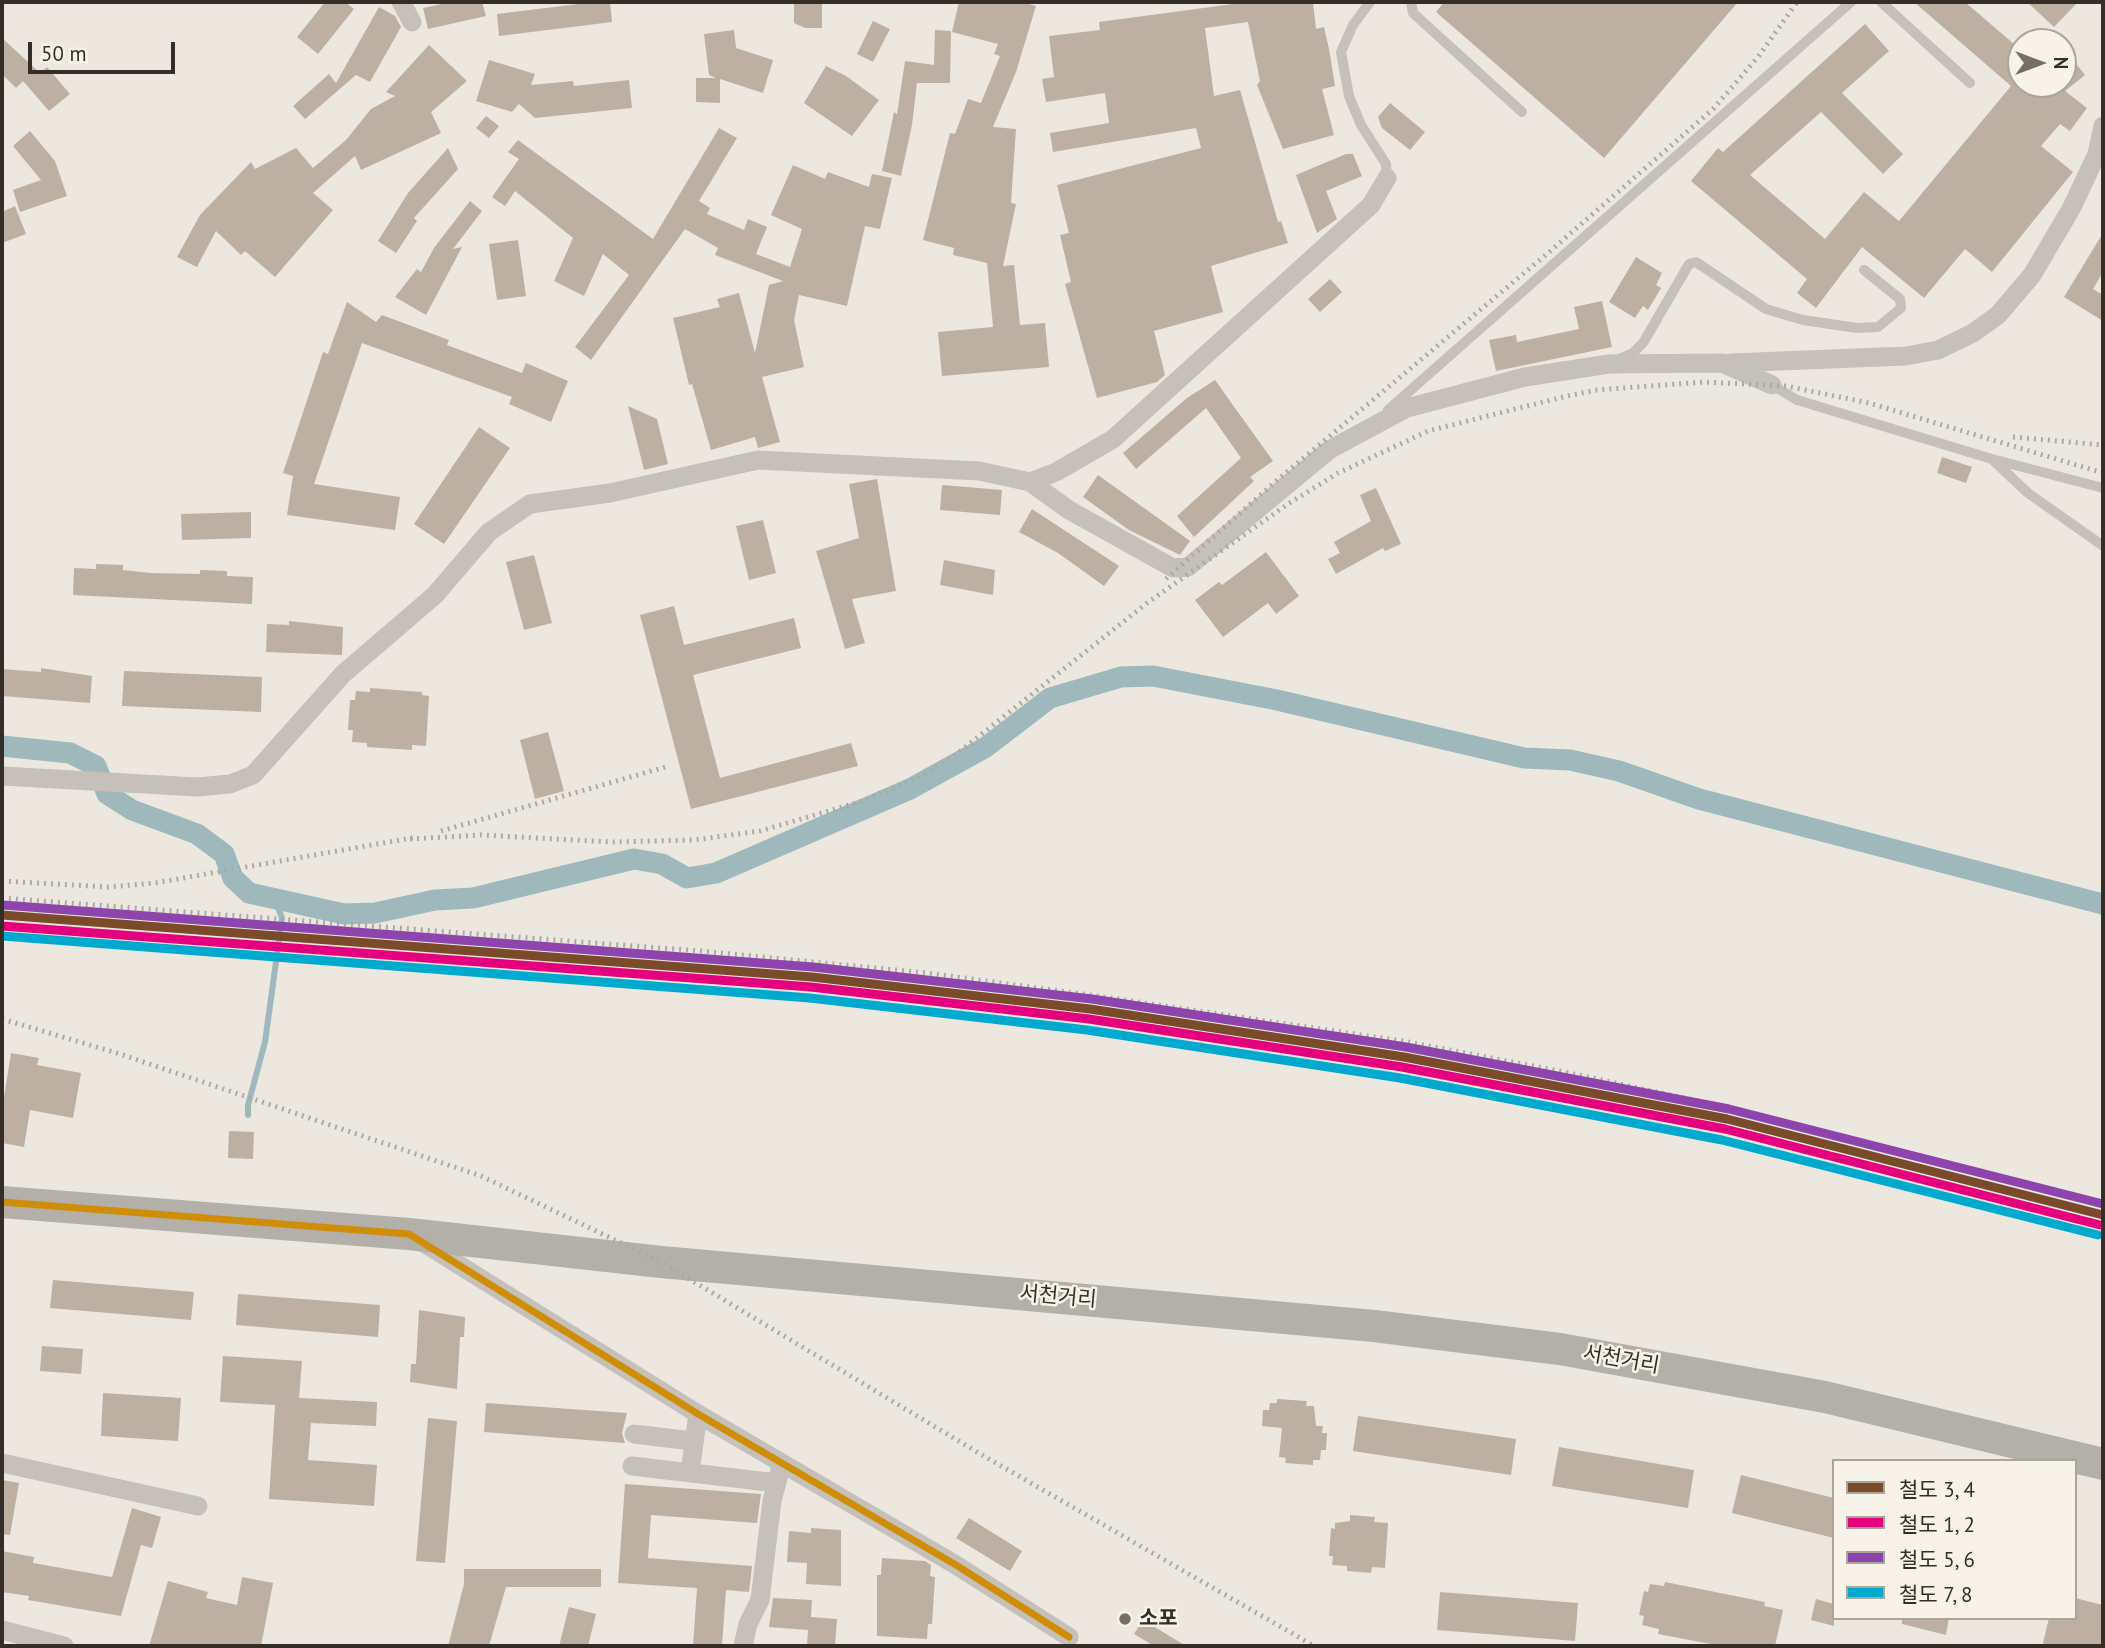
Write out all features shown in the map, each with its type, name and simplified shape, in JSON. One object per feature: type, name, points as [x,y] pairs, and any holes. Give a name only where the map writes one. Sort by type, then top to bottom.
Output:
[{"type":"main road","name":"서천거리","points":[[2,1202],[409,1234],[661,1262],[1374,1326],[1560,1349],[1825,1397],[2103,1464]]},
{"type":"street","points":[[401,2],[412,22]]},
{"type":"street","points":[[2,776],[113,780],[197,787],[230,784],[253,775],[343,674],[435,595],[489,533],[530,505],[610,493],[758,460],[979,471],[1030,482],[1069,510],[1173,568],[1188,567],[1329,450],[1408,408],[1525,376],[1609,364],[1906,356],[1938,349],[1973,333],[1998,315],[2032,275],[2071,209],[2097,154],[2103,126]]},
{"type":"street","points":[[1030,482],[1056,472],[1113,439],[1371,205],[1387,178]]},
{"type":"street","points":[[1722,363],[1772,385]]},
{"type":"street","points":[[409,1234],[698,1414],[957,1565],[1069,1637]]},
{"type":"street","points":[[690,1473],[692,1441],[698,1414]]},
{"type":"street","points":[[634,1434],[692,1441]]},
{"type":"street","points":[[654,1468],[656,1437]]},
{"type":"street","points":[[2,1463],[198,1506]]},
{"type":"street","points":[[743,1646],[748,1624],[760,1600],[782,1463]]},
{"type":"street","points":[[632,1465],[777,1483]]},
{"type":"street","points":[[2,1630],[64,1646]]},
{"type":"lane","points":[[1370,2],[1353,25],[1341,52],[1349,96],[1361,125],[1386,164],[1387,178]]},
{"type":"lane","points":[[1411,2],[1413,13],[1522,112]]},
{"type":"lane","points":[[1364,431],[1843,6],[1851,2]]},
{"type":"lane","points":[[1881,2],[1970,83]]},
{"type":"lane","points":[[1609,364],[1633,353],[1643,343],[1689,264],[1696,262],[1766,309],[1802,320],[1857,328],[1878,327],[1901,307],[1900,299],[1864,270]]},
{"type":"lane","points":[[1772,385],[1797,400],[1992,459],[2103,488]]},
{"type":"lane","points":[[1992,459],[2028,493],[2103,547]]},
{"type":"building","points":[[325,2],[345,2],[354,9],[318,54],[297,37]]},
{"type":"building","points":[[451,2],[482,2],[486,16],[428,29],[423,8]]},
{"type":"building","points":[[610,2],[612,22],[499,36],[497,14]]},
{"type":"building","points":[[794,2],[822,2],[822,28],[805,28],[794,23]]},
{"type":"building","points":[[959,2],[1022,2],[1036,6],[1016,72],[993,127],[1016,129],[1011,203],[1016,204],[1003,266],[1014,265],[1020,325],[1045,323],[1049,367],[942,376],[938,332],[993,327],[987,263],[953,255],[954,248],[923,240],[950,133],[955,134],[968,99],[981,103],[1000,56],[994,54],[998,44],[952,32]]},
{"type":"building","points":[[1248,2],[1313,2],[1316,29],[1324,27],[1335,86],[1322,89],[1334,135],[1283,149],[1257,85],[1260,81],[1248,22],[1205,28],[1214,96],[1240,90],[1278,222],[1281,221],[1288,243],[1211,266],[1223,312],[1154,331],[1165,375],[1157,382],[1097,398],[1065,284],[1071,282],[1060,235],[1069,233],[1057,185],[1201,148],[1196,128],[1053,152],[1050,133],[1109,123],[1105,93],[1046,102],[1042,79],[1054,77],[1049,36],[1100,30],[1099,22]]},
{"type":"building","points":[[1444,2],[1738,2],[1604,158],[1436,12]]},
{"type":"building","points":[[1914,2],[1965,2],[2007,38],[2007,83]]},
{"type":"building","points":[[2027,2],[2078,2],[2054,27]]},
{"type":"building","points":[[379,7],[395,16],[401,27],[370,82],[356,75],[305,119],[293,106],[329,74],[336,83]]},
{"type":"building","points":[[873,21],[890,29],[873,62],[857,54]]},
{"type":"building","points":[[1865,24],[1889,51],[1842,93],[1903,154],[1883,174],[1821,112],[1750,175],[1825,239],[1864,192],[1899,221],[2007,91],[2007,98],[2074,98],[2087,108],[2070,131],[2060,124],[2041,146],[2073,172],[1992,272],[1965,249],[1924,298],[1862,247],[1816,308],[1797,293],[1807,279],[1691,181],[1718,148],[1723,152]]},
{"type":"building","points":[[734,30],[736,48],[773,60],[763,93],[720,79],[720,103],[696,102],[696,78],[716,78],[709,75],[704,34]]},
{"type":"building","points":[[935,30],[951,31],[950,83],[917,83],[912,125],[901,176],[882,171],[894,112],[897,114],[905,61],[934,65]]},
{"type":"building","points":[[2,38],[40,73],[47,67],[70,94],[49,111],[23,81],[16,88],[2,74]]},
{"type":"building","points":[[429,45],[467,81],[431,112],[441,133],[361,170],[355,156],[313,193],[333,210],[275,277],[245,251],[241,255],[216,231],[197,267],[177,257],[200,215],[251,162],[255,169],[296,148],[313,168],[346,140],[371,109],[395,96],[386,92]]},
{"type":"building","points":[[489,60],[535,74],[531,85],[573,81],[574,86],[629,80],[632,108],[535,118],[519,104],[512,112],[476,101]]},
{"type":"building","points":[[2077,65],[2085,75],[2077,81]]},
{"type":"building","points":[[826,66],[846,76],[879,100],[852,136],[804,103]]},
{"type":"building","points":[[1390,103],[1425,132],[1410,150],[1382,128],[1378,117]]},
{"type":"building","points":[[486,116],[499,126],[489,138],[476,128]]},
{"type":"building","points":[[719,128],[737,138],[699,201],[710,208],[707,214],[744,230],[748,219],[767,227],[756,254],[790,267],[802,229],[771,215],[793,165],[825,179],[828,172],[869,187],[872,174],[892,178],[880,229],[865,226],[847,306],[799,295],[794,320],[804,367],[762,377],[780,442],[758,448],[755,437],[711,450],[692,384],[689,385],[673,318],[720,307],[717,299],[739,293],[755,353],[769,285],[783,281],[715,255],[718,248],[685,229],[591,360],[575,347],[629,275],[603,254],[584,296],[554,281],[573,238],[515,191],[505,206],[492,197],[519,159],[508,152],[518,140],[653,239]]},
{"type":"building","points":[[30,131],[55,161],[67,196],[20,212],[13,190],[41,180],[13,146]]},
{"type":"building","points":[[448,148],[458,169],[414,218],[417,221],[396,253],[378,241],[408,193]]},
{"type":"building","points":[[1346,154],[1353,154],[1362,176],[1326,191],[1337,219],[1317,233],[1296,175]]},
{"type":"building","points":[[470,201],[482,211],[453,249],[462,247],[426,315],[395,297],[417,269],[421,272],[434,248]]},
{"type":"building","points":[[15,206],[26,234],[2,243],[2,212]]},
{"type":"building","points":[[2103,233],[2103,272],[2093,289],[2103,295],[2103,321],[2064,297]]},
{"type":"building","points":[[518,240],[526,296],[497,300],[489,244]]},
{"type":"building","points":[[1636,257],[1662,273],[1656,285],[1661,288],[1648,310],[1643,306],[1635,318],[1609,302]]},
{"type":"building","points":[[1330,279],[1342,292],[1320,312],[1308,299]]},
{"type":"building","points":[[1602,301],[1612,347],[1496,371],[1489,340],[1516,335],[1517,342],[1579,329],[1574,307]]},
{"type":"building","points":[[347,302],[376,322],[382,315],[449,340],[447,345],[522,373],[526,363],[568,381],[551,422],[509,404],[512,397],[362,343],[314,484],[400,497],[395,530],[287,515],[293,476],[283,473],[323,352],[328,354]]},
{"type":"building","points":[[1215,380],[1273,461],[1250,477],[1254,481],[1194,537],[1177,516],[1241,458],[1206,408],[1136,469],[1123,453],[1187,398]]},
{"type":"building","points":[[628,406],[657,419],[668,464],[644,470]]},
{"type":"building","points":[[479,427],[510,448],[444,544],[414,524]]},
{"type":"building","points":[[1942,457],[1972,467],[1966,483],[1937,473]]},
{"type":"building","points":[[1098,475],[1190,541],[1180,555],[1129,530],[1083,497]]},
{"type":"building","points":[[877,479],[896,591],[852,599],[865,643],[845,649],[816,551],[859,538],[849,484]]},
{"type":"building","points":[[942,485],[1002,490],[1000,515],[940,510]]},
{"type":"building","points":[[1376,488],[1401,544],[1385,551],[1383,548],[1336,574],[1328,559],[1340,553],[1334,542],[1371,521],[1360,495]]},
{"type":"building","points":[[1032,509],[1119,566],[1104,586],[1058,553],[1019,532]]},
{"type":"building","points":[[251,512],[251,538],[182,540],[181,514]]},
{"type":"building","points":[[763,520],[776,573],[749,580],[736,526]]},
{"type":"building","points":[[1266,552],[1299,596],[1276,614],[1268,603],[1223,637],[1195,600],[1219,582],[1222,585]]},
{"type":"building","points":[[534,555],[552,623],[524,630],[506,562]]},
{"type":"building","points":[[944,560],[995,570],[993,595],[940,585]]},
{"type":"building","points":[[96,564],[123,565],[123,570],[150,573],[200,574],[200,570],[227,571],[227,576],[253,577],[252,604],[73,595],[74,568],[96,569]]},
{"type":"building","points":[[674,606],[684,645],[794,618],[801,648],[693,675],[720,778],[851,743],[858,766],[691,809],[640,615]]},
{"type":"building","points":[[289,621],[343,627],[342,655],[266,652],[267,624],[289,625]]},
{"type":"building","points":[[41,668],[92,676],[90,703],[2,696],[2,669],[41,672]]},
{"type":"building","points":[[124,671],[262,677],[261,712],[122,706]]},
{"type":"building","points":[[370,688],[422,692],[422,695],[429,696],[426,746],[412,745],[412,750],[367,747],[367,743],[352,742],[353,730],[348,730],[350,700],[355,700],[356,691],[370,692]]},
{"type":"building","points":[[548,732],[564,791],[535,799],[520,740]]},
{"type":"building","points":[[11,1053],[39,1058],[37,1065],[81,1073],[73,1118],[30,1110],[24,1147],[2,1143],[2,1110]]},
{"type":"building","points":[[229,1131],[254,1132],[253,1159],[228,1158]]},
{"type":"building","points":[[53,1280],[194,1292],[191,1320],[50,1308]]},
{"type":"building","points":[[238,1294],[380,1305],[378,1337],[236,1325]]},
{"type":"building","points":[[419,1310],[465,1317],[464,1337],[460,1337],[457,1389],[410,1382],[411,1364],[416,1364]]},
{"type":"building","points":[[42,1346],[83,1349],[81,1374],[40,1371]]},
{"type":"building","points":[[223,1356],[302,1361],[299,1398],[377,1402],[376,1426],[311,1423],[308,1460],[377,1465],[374,1506],[269,1499],[275,1405],[220,1402]]},
{"type":"building","points":[[103,1393],[181,1398],[178,1441],[101,1436]]},
{"type":"building","points":[[1277,1399],[1307,1401],[1306,1406],[1314,1406],[1316,1426],[1323,1426],[1322,1433],[1327,1433],[1326,1450],[1321,1450],[1320,1460],[1313,1460],[1313,1465],[1285,1463],[1286,1458],[1279,1457],[1282,1428],[1262,1426],[1263,1410],[1269,1410],[1270,1403],[1277,1403]]},
{"type":"building","points":[[486,1403],[627,1413],[622,1433],[625,1443],[484,1432]]},
{"type":"building","points":[[1358,1416],[1516,1439],[1511,1475],[1353,1451]]},
{"type":"building","points":[[428,1418],[457,1421],[445,1563],[416,1561]]},
{"type":"building","points":[[1559,1447],[1694,1470],[1688,1508],[1552,1486]]},
{"type":"building","points":[[1741,1475],[1832,1498],[1832,1538],[1732,1513]]},
{"type":"building","points":[[2,1480],[19,1483],[10,1535],[2,1534]]},
{"type":"building","points":[[625,1484],[761,1494],[757,1523],[651,1515],[648,1558],[752,1566],[749,1592],[726,1590],[722,1646],[693,1646],[697,1588],[618,1583]]},
{"type":"building","points":[[132,1508],[161,1517],[152,1548],[141,1545],[121,1616],[28,1600],[29,1596],[2,1592],[2,1551],[34,1557],[33,1563],[112,1577]]},
{"type":"building","points":[[1350,1515],[1375,1517],[1374,1522],[1388,1523],[1385,1568],[1372,1567],[1371,1573],[1347,1571],[1347,1566],[1332,1565],[1333,1556],[1329,1556],[1331,1528],[1335,1529],[1335,1523],[1350,1521]]},
{"type":"building","points":[[969,1518],[1022,1551],[1010,1571],[956,1538]]},
{"type":"building","points":[[811,1528],[841,1530],[841,1586],[806,1584],[807,1563],[787,1562],[789,1531],[811,1533]]},
{"type":"building","points":[[882,1558],[925,1561],[931,1565],[930,1576],[935,1577],[932,1624],[928,1624],[927,1639],[877,1636],[877,1575],[881,1575]]},
{"type":"building","points":[[464,1569],[601,1569],[601,1587],[506,1587],[489,1646],[448,1646],[464,1584]]},
{"type":"building","points":[[242,1577],[273,1583],[261,1646],[149,1646],[168,1581],[208,1592],[206,1598],[237,1605]]},
{"type":"building","points":[[1665,1582],[1765,1602],[1764,1606],[1783,1610],[1775,1646],[1721,1646],[1658,1634],[1659,1629],[1642,1625],[1644,1616],[1639,1615],[1644,1591],[1648,1592],[1650,1584],[1664,1586]]},
{"type":"building","points":[[1440,1592],[1578,1603],[1575,1641],[1437,1630]]},
{"type":"building","points":[[773,1598],[812,1600],[811,1617],[837,1619],[835,1646],[807,1646],[808,1630],[769,1627]]},
{"type":"building","points":[[2077,1598],[2103,1605],[2103,1646],[2046,1646],[2043,1643],[2049,1620],[2077,1620]]},
{"type":"building","points":[[1816,1599],[1832,1603],[1834,1626],[1811,1620]]},
{"type":"building","points":[[569,1607],[596,1614],[588,1646],[559,1646]]},
{"type":"building","points":[[1143,1620],[1186,1646],[1154,1646],[1134,1634]]},
{"type":"building","points":[[1902,1620],[1949,1620],[1946,1635],[1902,1624]]},
{"type":"waterway","points":[[2,746],[70,753],[96,766],[107,794],[132,810],[197,834],[224,854],[233,878],[249,893],[344,914],[375,913],[435,900],[473,898],[634,859],[662,864],[687,878],[716,873],[910,789],[986,747],[1050,698],[1121,677],[1153,676],[1277,700],[1524,758],[1570,760],[1619,771],[1699,799],[2103,904]]},
{"type":"waterway","points":[[248,1115],[248,1105],[265,1042],[282,918],[275,900]]},
{"type":"railway","points":[[1166,579],[1275,482],[1548,253],[1713,109],[1758,57],[1797,2]]},
{"type":"railway","points":[[410,839],[481,835],[612,842],[694,840],[760,831],[863,801],[925,774],[954,756],[1147,603],[1288,504],[1338,473],[1428,431],[1567,396],[1597,390],[1704,382],[1786,386],[1869,403],[2103,473]]},
{"type":"railway","points":[[2013,437],[2103,445]]},
{"type":"railway","points":[[441,831],[669,766]]},
{"type":"railway","points":[[2,881],[108,887],[155,883],[417,837]]},
{"type":"railway","points":[[2,898],[701,951],[927,973],[1090,995],[1403,1041],[1570,1073],[1730,1108],[2103,1205]]},
{"type":"railway","points":[[2,1019],[120,1054],[481,1176],[661,1262],[977,1452],[1314,1646]]},
{"type":"transit line","points":[[3,905],[813,967],[1092,999],[1406,1047],[1729,1109],[2103,1204]]},
{"type":"transit line","points":[[2,915],[812,977],[1090,1009],[1404,1057],[1727,1119],[2103,1215]]},
{"type":"transit line","points":[[2,926],[811,987],[1089,1019],[1402,1067],[1725,1129],[2100,1225]]},
{"type":"transit line","points":[[2,936],[810,998],[1087,1030],[1400,1078],[1722,1140],[2098,1235]]},
{"type":"transit line","points":[[2,1202],[409,1234],[698,1414],[956,1565],[1069,1637]]},
{"type":"place","name":"소포","points":[[1125,1619]]}]
